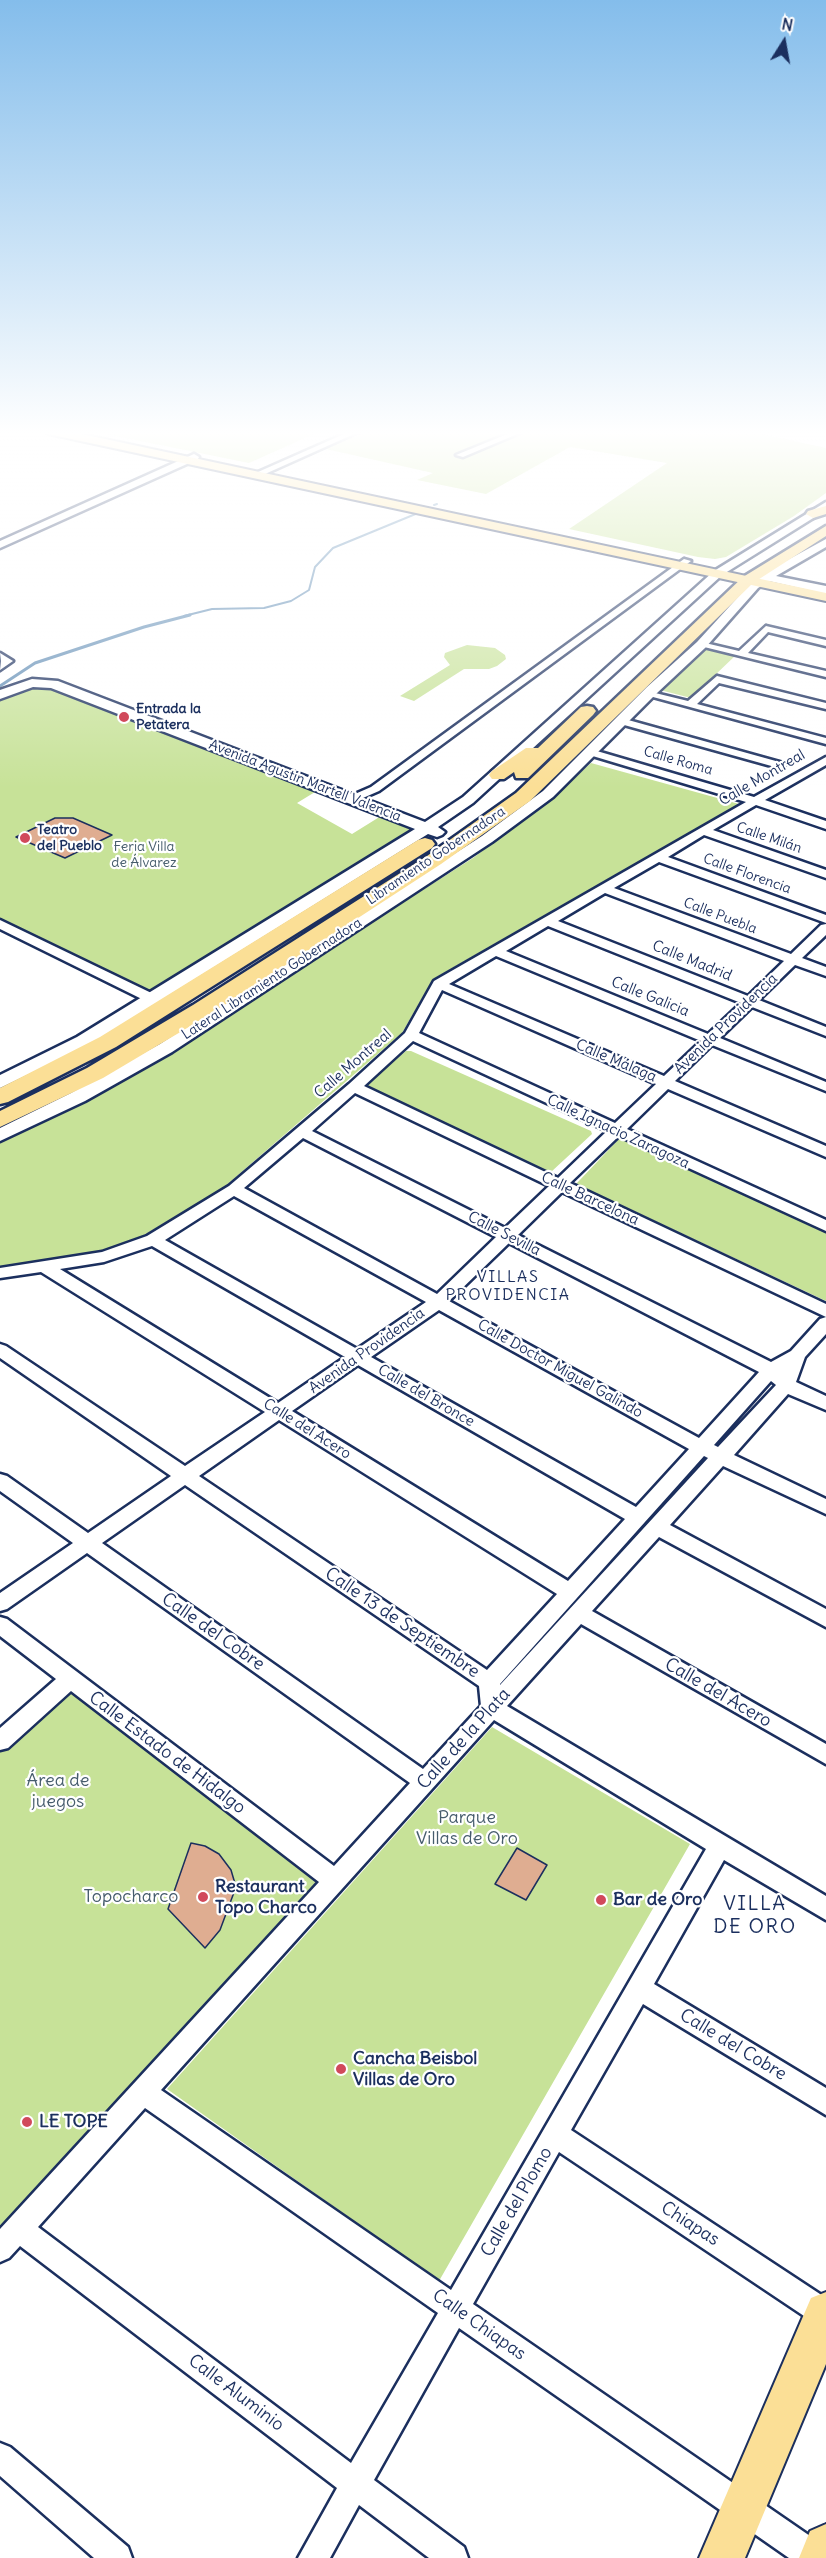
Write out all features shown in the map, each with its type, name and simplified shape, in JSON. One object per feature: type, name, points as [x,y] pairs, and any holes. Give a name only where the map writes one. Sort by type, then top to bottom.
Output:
[{"type":"highway","name":"Libramiento Gobernadora","points":[[0,1097],[108,1042],[160,1003],[518,778],[566,731],[779,549]]},
{"type":"highway","name":"Libramiento Gobernadora","points":[[0,1120],[134,1050],[434,860],[523,797],[666,661],[744,578],[795,549]]},
{"type":"highway","points":[[666,661],[684,651],[719,624]]},
{"type":"highway","points":[[498,776],[566,731]]},
{"type":"highway","points":[[334,939],[349,915]]},
{"type":"main road","points":[[617,549],[692,565]]},
{"type":"main road","points":[[620,549],[744,578],[771,591],[823,593]]},
{"type":"main road","points":[[722,2558],[826,2313]]},
{"type":"main road","points":[[822,2558],[826,2547]]},
{"type":"street","name":"Lateral Libramiento Gobernadora","points":[[434,831],[468,800],[744,578],[809,549]]},
{"type":"street","points":[[352,799],[375,789],[546,664],[692,565]]},
{"type":"street","points":[[371,806],[692,565]]},
{"type":"street","points":[[744,578],[796,584],[823,593]]},
{"type":"street","name":"Lateral Libramiento Gobernadora","points":[[0,1135],[78,1097],[166,1048],[496,832],[548,794],[703,642],[719,624],[744,578]]},
{"type":"street","points":[[743,651],[766,629],[826,643]]},
{"type":"street","points":[[703,642],[826,674]]},
{"type":"street","points":[[546,664],[558,666]]},
{"type":"street","points":[[692,703],[717,679],[826,706]]},
{"type":"street","name":"Avenida Agustín Martell Valencia","points":[[0,695],[32,683],[53,684],[434,831]]},
{"type":"street","points":[[650,692],[826,741]]},
{"type":"street","points":[[473,717],[485,721]]},
{"type":"street","points":[[621,721],[779,765]]},
{"type":"street","name":"Calle Roma","points":[[590,752],[755,801],[826,825]]},
{"type":"street","name":"Calle Montreal","points":[[0,1273],[104,1257],[153,1240],[234,1189],[354,1087],[411,1035],[439,984],[826,760]]},
{"type":"street","points":[[809,770],[826,775]]},
{"type":"street","name":"Calle Milán","points":[[703,831],[826,874]]},
{"type":"street","name":"Calle Florencia","points":[[657,857],[826,919]]},
{"type":"street","name":"Calle Puebla","points":[[604,888],[826,972]]},
{"type":"street","name":"Calle Madrid","points":[[547,921],[826,1032]]},
{"type":"street","points":[[0,924],[160,1003]]},
{"type":"street","name":"Avenida Providencia","points":[[0,1604],[438,1302],[826,928]]},
{"type":"street","name":"Calle Galicia","points":[[495,951],[826,1087]]},
{"type":"street","name":"Calle Málaga","points":[[439,984],[826,1152]]},
{"type":"street","points":[[0,1082],[160,1003]]},
{"type":"street","name":"Calle Ignacio Zaragoza","points":[[411,1035],[615,1131],[826,1226]]},
{"type":"street","name":"Calle Barcelona","points":[[354,1087],[826,1311]]},
{"type":"street","name":"Calle Sevilla","points":[[301,1131],[771,1370],[786,1385]]},
{"type":"street","name":"Calle Doctor Miguel Galindo","points":[[234,1189],[701,1447],[826,1507]]},
{"type":"street","name":"Calle del Bronce","points":[[153,1240],[638,1517]]},
{"type":"street","name":"Calle del Acero","points":[[43,1266],[570,1592]]},
{"type":"street","name":"Calle de la Plata","points":[[489,1682],[771,1370],[797,1355],[826,1323]]},
{"type":"street","name":"Calle 13 de Septiembre","points":[[0,1350],[489,1682],[492,1708]]},
{"type":"street","name":"Calle de la Plata","points":[[0,2249],[786,1385],[797,1355]]},
{"type":"street","points":[[786,1385],[826,1404]]},
{"type":"street","name":"Calle del Cobre","points":[[0,1481],[425,1782]]},
{"type":"street","points":[[656,1527],[826,1618]]},
{"type":"street","name":"Calle del Acero","points":[[578,1613],[826,1755]]},
{"type":"street","name":"Calle Estado de Hidalgo","points":[[0,1625],[335,1881]]},
{"type":"street","points":[[0,1742],[71,1679]]},
{"type":"street","points":[[492,1708],[826,1909]]},
{"type":"street","name":"Calle del Plomo","points":[[313,2558],[720,1845]]},
{"type":"street","name":"Calle del Cobre","points":[[639,1988],[826,2102]]},
{"type":"street","name":"Calle Chiapas","points":[[143,2092],[815,2558]]},
{"type":"street","name":"Chiapas","points":[[555,2135],[826,2313]]},
{"type":"street","name":"Calle Aluminio","points":[[19,2229],[453,2558]]},
{"type":"street","points":[[0,2457],[117,2558]]},
{"type":"green space","points":[[663,549],[739,549],[726,557],[715,559]]},
{"type":"green space","points":[[467,645],[495,648],[505,655],[506,659],[489,669],[464,669],[414,701],[400,696],[450,665],[444,657],[445,653]]},
{"type":"green space","points":[[703,647],[736,655],[691,698],[660,690]]},
{"type":"green space","name":"Feria Villa de Álvarez","points":[[46,685],[315,792],[297,803],[352,834],[381,816],[416,830],[151,994],[0,920],[0,698],[35,686]]},
{"type":"green space","points":[[591,763],[739,804],[433,979],[402,1033],[223,1188],[139,1238],[101,1252],[0,1268],[0,1141],[133,1074],[473,858],[556,795]]},
{"type":"green space","points":[[406,1051],[411,1051],[591,1131],[592,1134],[551,1172],[544,1173],[367,1086],[367,1083]]},
{"type":"green space","points":[[620,1138],[826,1230],[826,1301],[576,1184]]},
{"type":"green space","name":"Topocharco","points":[[70,1685],[324,1877],[0,2235],[0,1747]]},
{"type":"green space","name":"Parque Villas de Oro","points":[[492,1727],[690,1844],[439,2281],[167,2089]]},
{"type":"building","name":"Teatro del Pueblo","points":[[55,818],[73,818],[112,835],[65,858],[16,837]]},
{"type":"building","name":"Restaurant Topo Charco","points":[[191,1843],[205,1846],[219,1854],[231,1870],[236,1887],[220,1930],[205,1948],[168,1909]]},
{"type":"building","points":[[517,1848],[547,1865],[526,1900],[495,1884]]},
{"type":"waterway","points":[[184,616],[212,609],[264,608],[291,601],[309,590],[315,567],[332,549]]},
{"type":"waterway","points":[[0,686],[35,663],[144,627],[190,615]]},
{"type":"place","name":"Entrada la Petatera","points":[[124,717]]},
{"type":"place","name":"Teatro del Pueblo","points":[[25,838]]},
{"type":"place","name":"Restaurant Topo Charco","points":[[203,1897]]},
{"type":"place","name":"Bar de Oro","points":[[601,1900]]},
{"type":"place","name":"Cancha Beisbol Villas de Oro","points":[[341,2069]]},
{"type":"place","name":"LE TOPE","points":[[27,2122]]},
{"type":"district","name":"VILLAS PROVIDENCIA","points":[[508,1286]]},
{"type":"district","name":"VILLA DE ORO","points":[[755,1916]]},
{"type":"park label","name":"Área de juegos","points":[[58,1791]]}]
